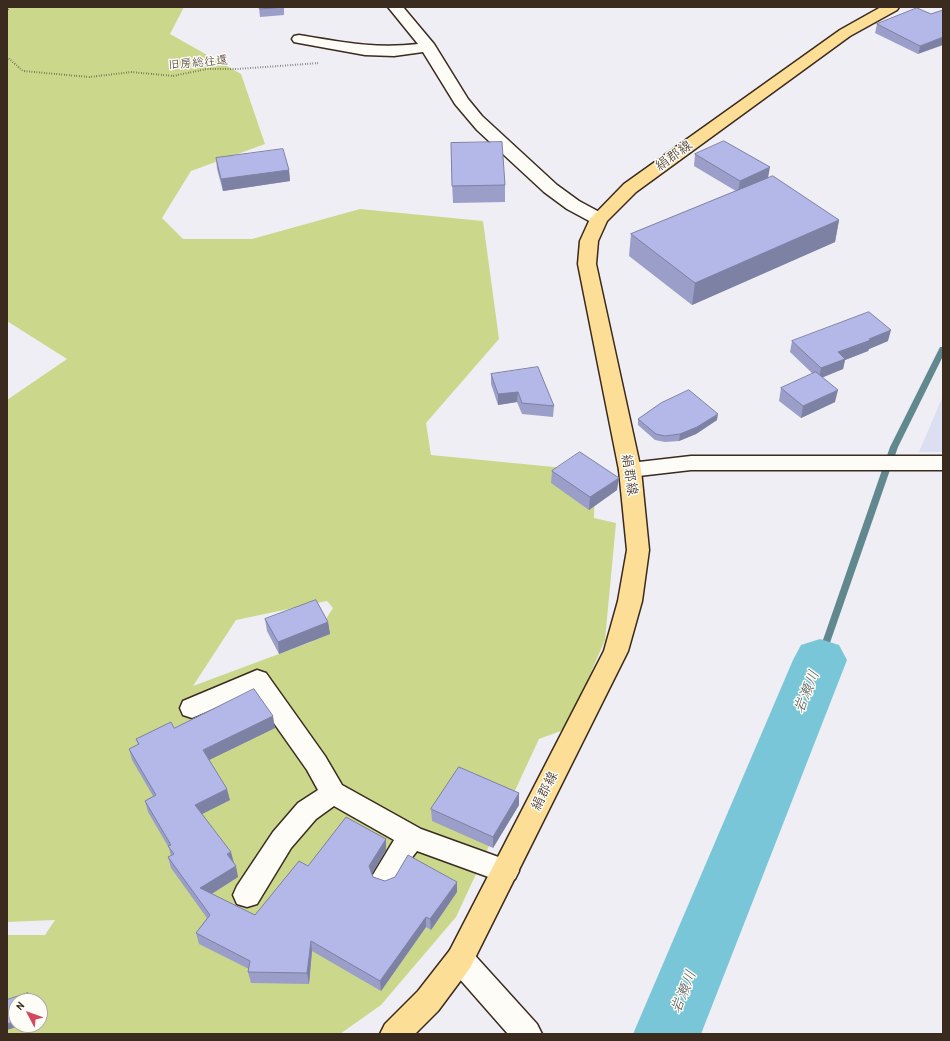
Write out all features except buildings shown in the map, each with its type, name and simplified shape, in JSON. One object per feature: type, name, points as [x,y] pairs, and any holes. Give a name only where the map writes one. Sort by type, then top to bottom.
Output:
[{"type":"main road","name":"絹郡線","points":[[395,1034],[428,1001],[460,959],[616,651],[630,601],[638,550],[630,470],[587,264],[588,241],[599,219],[630,188],[845,33],[892,7]]},
{"type":"street","points":[[395,7],[407,18],[428,47],[462,103],[494,137],[558,196],[580,211],[599,219]]},
{"type":"street","points":[[299,39],[365,50],[394,51],[428,47]]},
{"type":"street","points":[[630,470],[691,463],[943,463]]},
{"type":"street","points":[[192,708],[257,680],[316,763],[334,793],[412,837],[505,871]]},
{"type":"street","points":[[247,895],[282,840],[307,811],[334,793]]},
{"type":"street","points":[[385,878],[400,852],[412,837]]},
{"type":"street","points":[[460,959],[527,1034]]},
{"type":"path","points":[[7,12],[9,7]]},
{"type":"path","name":"旧房総往還","points":[[7,57],[23,71],[89,77],[132,72],[172,76],[207,69],[237,69],[324,63]]},
{"type":"shaded area","points":[[943,396],[943,452],[919,452]]},
{"type":"green space","points":[[7,7],[184,7],[170,34],[241,74],[265,144],[191,171],[162,218],[183,239],[252,239],[360,209],[483,221],[499,339],[426,423],[431,455],[595,471],[594,518],[616,523],[605,640],[566,729],[539,739],[456,917],[381,1005],[340,1034],[7,1034],[7,935],[45,935],[55,920],[7,922],[7,400],[67,359],[7,321]],"holes":[[[327,601],[333,608],[311,642],[193,686],[236,620]]]},
{"type":"waterway","name":"岩瀬川","points":[[820,660],[894,447],[943,349]]},
{"type":"waterway","name":"岩瀬川","points":[[667,1034],[820,660]]}]
